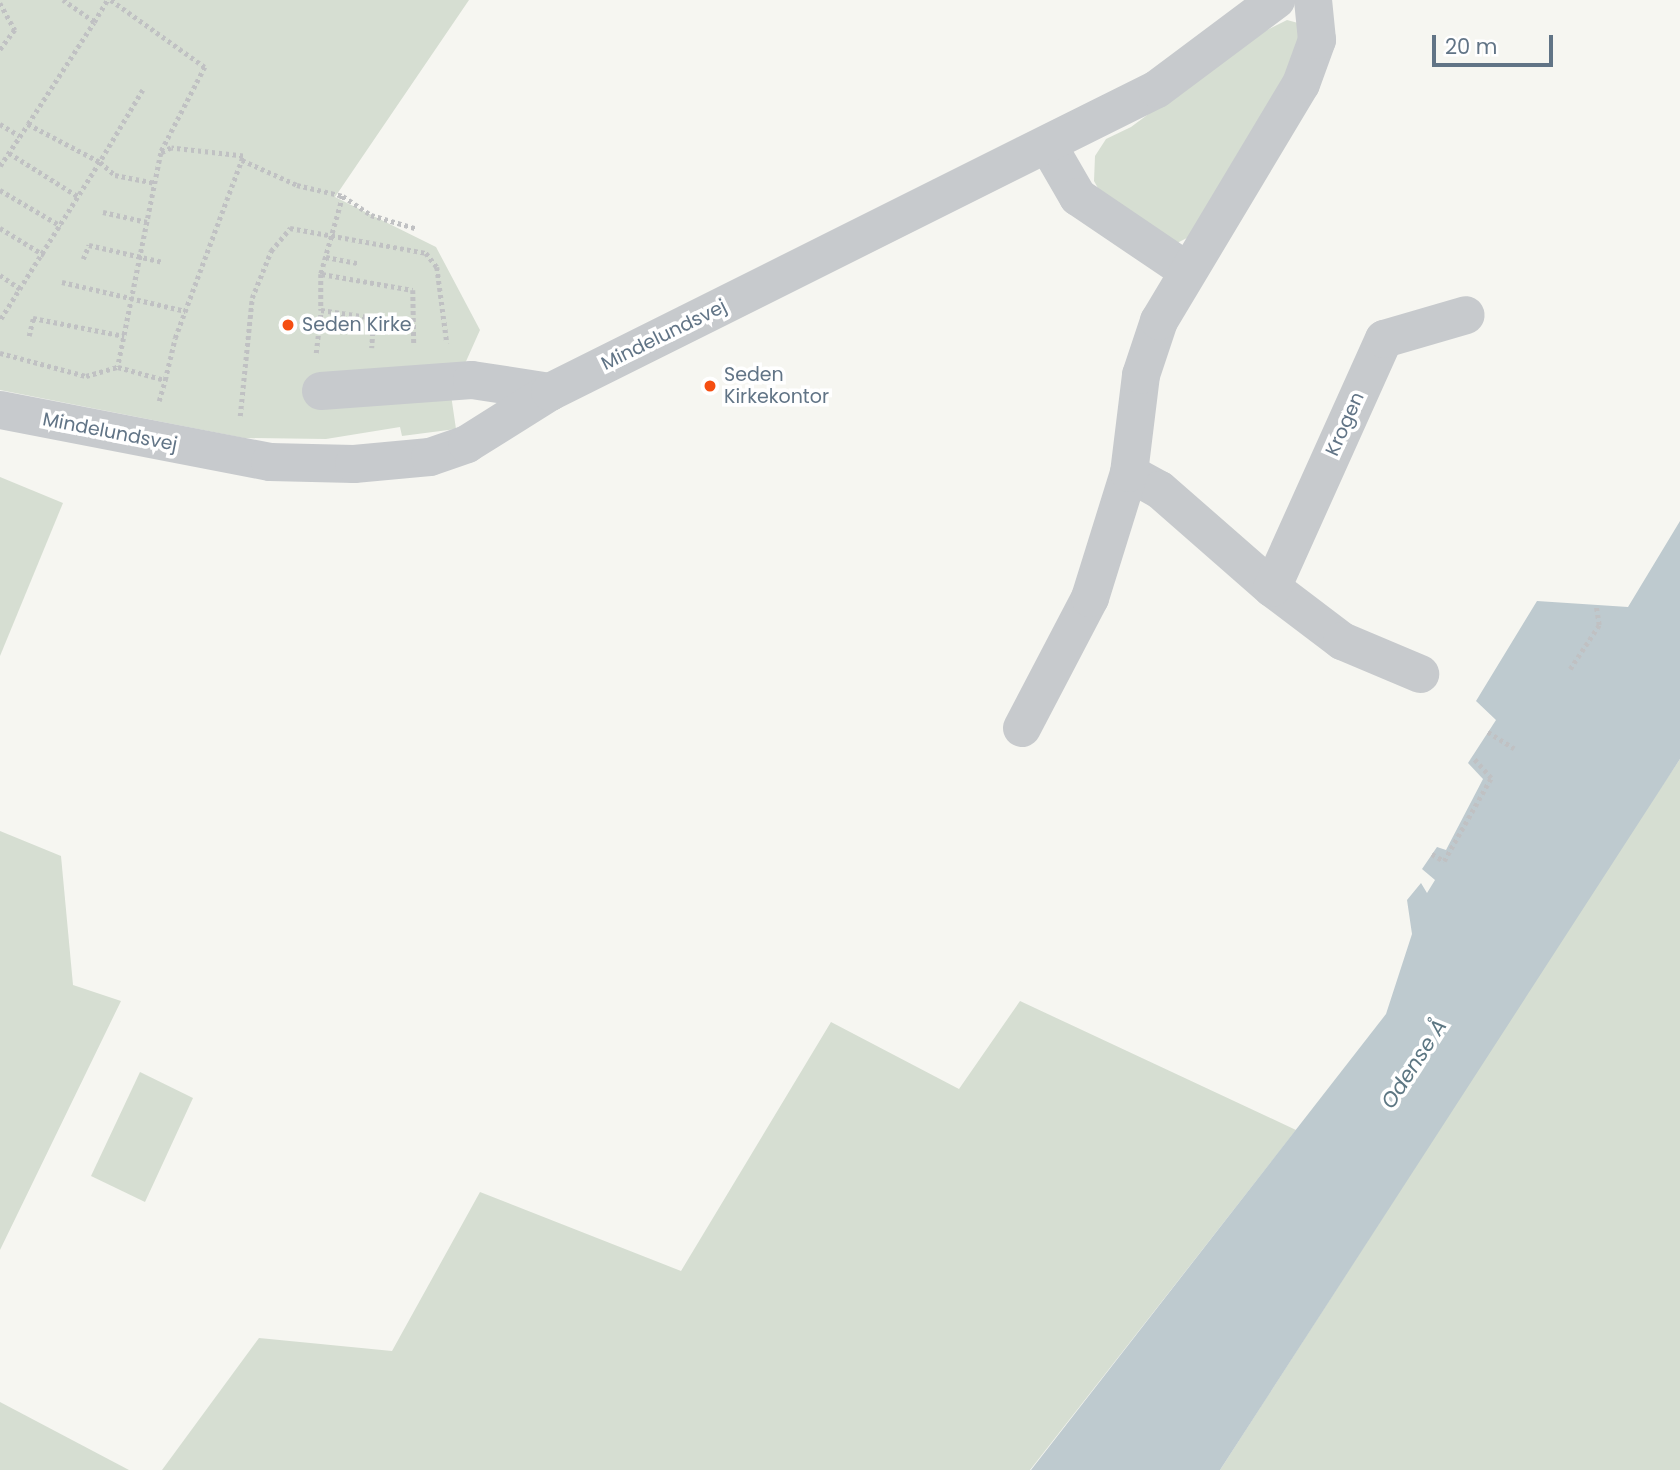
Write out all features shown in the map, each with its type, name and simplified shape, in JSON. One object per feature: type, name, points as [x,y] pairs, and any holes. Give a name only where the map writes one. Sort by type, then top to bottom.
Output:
[{"type":"street","name":"Mindelundsvej","points":[[0,410],[270,462],[354,464],[430,457],[467,444],[550,392],[1049,147],[1157,89],[1276,0]]},
{"type":"street","points":[[1022,728],[1090,598],[1129,473],[1141,375],[1158,321],[1186,270],[1301,83],[1317,40],[1313,0]]},
{"type":"street","points":[[1049,147],[1078,197],[1186,270]]},
{"type":"street","name":"Krogen","points":[[1272,588],[1384,339],[1466,315]]},
{"type":"street","points":[[321,391],[472,380],[550,392]]},
{"type":"street","points":[[1129,473],[1160,490],[1272,588],[1342,641],[1420,674]]},
{"type":"path","points":[[63,0],[94,22]]},
{"type":"path","points":[[0,166],[109,0],[205,66],[161,153],[118,367]]},
{"type":"path","points":[[0,3],[15,30],[0,50]]},
{"type":"path","points":[[1,317],[44,255],[143,90]]},
{"type":"path","points":[[0,124],[20,136]]},
{"type":"path","points":[[28,124],[100,162],[115,175],[155,183]]},
{"type":"path","points":[[158,407],[186,311],[243,156],[171,148],[161,153]]},
{"type":"path","points":[[9,153],[79,197]]},
{"type":"path","points":[[242,160],[297,185],[343,196],[371,215],[415,228]]},
{"type":"path","points":[[0,190],[61,226]]},
{"type":"path","points":[[321,391],[315,372],[321,310],[321,274],[343,196]]},
{"type":"path","points":[[103,212],[147,222]]},
{"type":"path","points":[[0,228],[44,255]]},
{"type":"path","points":[[240,421],[252,298],[271,251],[290,228],[426,253],[437,267],[444,302],[446,382]]},
{"type":"path","points":[[83,259],[89,245],[163,262]]},
{"type":"path","points":[[326,257],[357,263]]},
{"type":"path","points":[[321,274],[413,290],[415,337]]},
{"type":"path","points":[[0,275],[22,290]]},
{"type":"path","points":[[62,282],[131,295],[186,311]]},
{"type":"path","points":[[321,310],[374,318],[371,355]]},
{"type":"path","points":[[29,336],[33,318],[124,336]]},
{"type":"path","points":[[0,353],[86,376],[118,367],[165,380]]},
{"type":"path","points":[[226,418],[251,421]]},
{"type":"path","points":[[1570,669],[1599,625],[1597,606]]},
{"type":"path","points":[[1488,732],[1514,748]]},
{"type":"path","points":[[1432,855],[1444,861],[1490,778],[1472,757]]},
{"type":"shaded area","points":[[0,0],[469,0],[335,197],[436,247],[480,330],[451,395],[456,429],[402,436],[400,427],[326,439],[244,438],[0,390]]},
{"type":"shaded area","points":[[1287,20],[1298,23],[1305,44],[1189,237],[1177,243],[1109,208],[1094,181],[1095,156],[1106,139],[1131,127],[1253,37]]},
{"type":"shaded area","points":[[0,477],[63,503],[0,656]]},
{"type":"shaded area","points":[[1680,759],[1680,1470],[1220,1470],[1633,829]]},
{"type":"shaded area","points":[[0,831],[61,856],[73,985],[121,1001],[0,1250]]},
{"type":"shaded area","points":[[1020,1001],[1296,1130],[1030,1470],[162,1470],[259,1338],[392,1351],[480,1192],[681,1271],[831,1022],[959,1089]]},
{"type":"shaded area","points":[[140,1072],[193,1098],[145,1202],[91,1176]]},
{"type":"shaded area","points":[[0,1402],[129,1470],[0,1470]]},
{"type":"water","name":"Odense Å","points":[[1680,521],[1680,759],[1220,1470],[1031,1470],[1386,1014],[1412,934],[1407,900],[1421,883],[1427,893],[1435,880],[1422,869],[1437,847],[1446,850],[1483,779],[1468,763],[1496,720],[1476,701],[1537,601],[1628,607]]},
{"type":"place","name":"Seden Kirke","points":[[288,325]]},
{"type":"place","name":"Seden Kirkekontor","points":[[710,386]]}]
